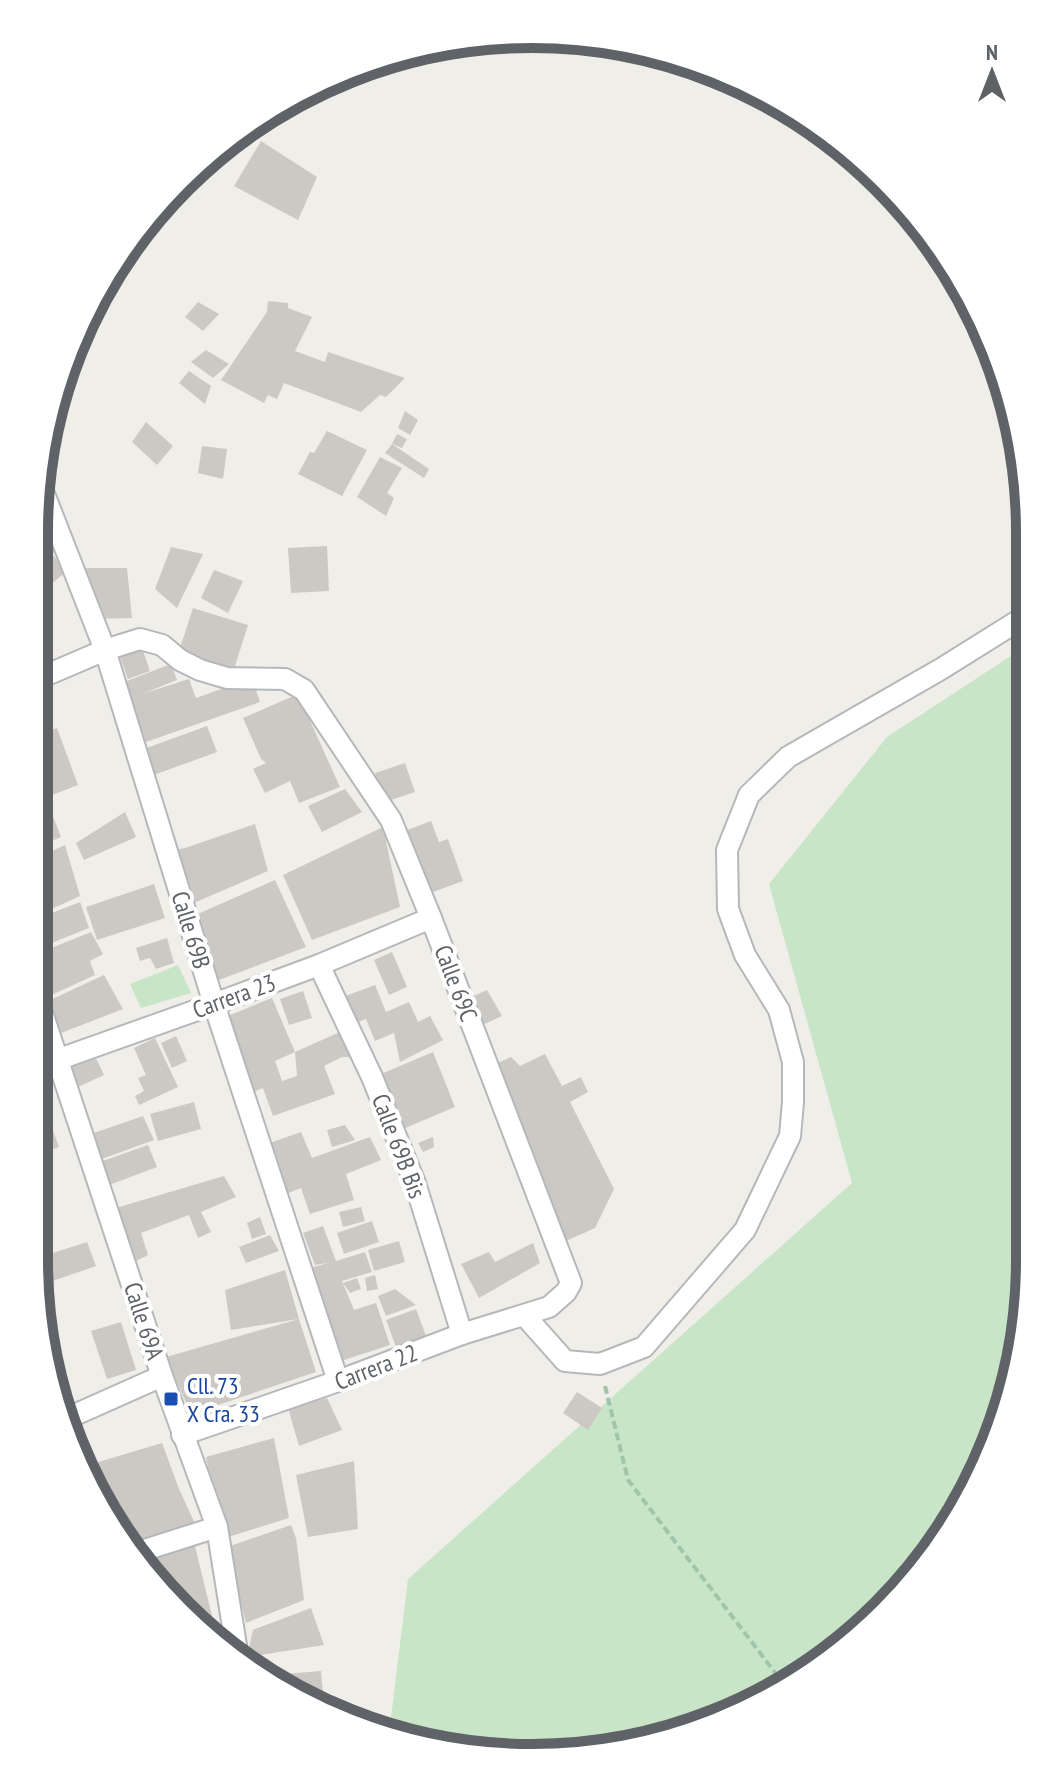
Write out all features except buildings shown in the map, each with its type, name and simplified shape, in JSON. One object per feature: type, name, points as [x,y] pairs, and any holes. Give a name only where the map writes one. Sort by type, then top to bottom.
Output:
[{"type":"street","name":"Calle 69B","points":[[49,506],[105,650],[214,1004],[338,1381]]},
{"type":"street","points":[[525,1316],[565,1361],[600,1364],[644,1347],[745,1230],[790,1136],[793,1102],[793,1062],[779,1010],[745,955],[728,909],[727,850],[749,795],[788,757],[1016,622]]},
{"type":"street","name":"Calle 69C","points":[[105,650],[140,639],[162,645],[180,660],[200,670],[227,678],[285,679],[304,690],[391,820],[571,1283],[566,1292]]},
{"type":"street","points":[[48,674],[105,650]]},
{"type":"street","name":"Carrera 23","points":[[48,1063],[319,965],[431,918]]},
{"type":"street","name":"Calle 69B Bis","points":[[319,965],[372,1077],[415,1183],[462,1334]]},
{"type":"street","name":"Calle 69A","points":[[48,1030],[182,1435],[217,1527],[236,1643]]},
{"type":"street","name":"Carrera 22","points":[[182,1435],[462,1334],[525,1316],[549,1307],[566,1292]]},
{"type":"street","points":[[74,1415],[162,1376]]},
{"type":"street","points":[[145,1550],[217,1527]]},
{"type":"path","points":[[600,1364],[628,1480],[778,1676]]},
{"type":"green space","points":[[1016,653],[1015,1292],[1000,1385],[966,1474],[916,1555],[851,1624],[774,1679],[717,1707],[657,1728],[564,1743],[469,1740],[390,1723],[408,1579],[852,1183],[769,884],[887,737]]},
{"type":"green space","points":[[178,965],[191,993],[141,1008],[130,984]]},
{"type":"place","name":"Cll. 73 X Cra. 33","points":[[171,1399]]}]
